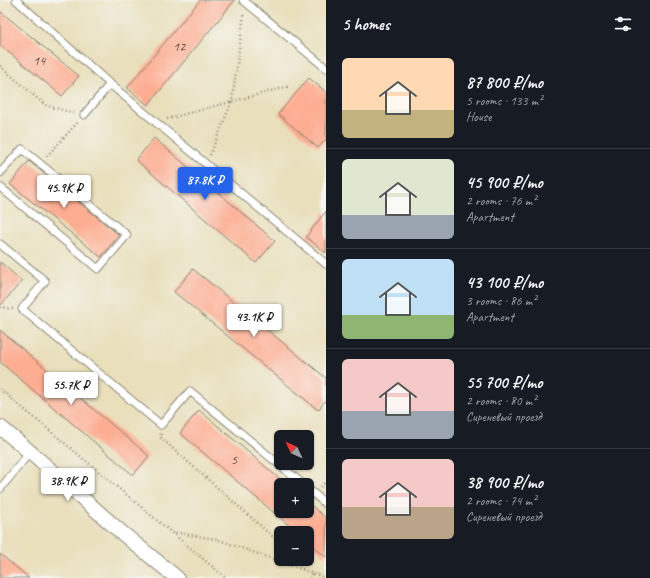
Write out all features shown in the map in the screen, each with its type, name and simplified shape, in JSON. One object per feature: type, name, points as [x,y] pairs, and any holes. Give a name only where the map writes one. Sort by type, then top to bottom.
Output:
[{"type":"street","points":[[1,430],[30,452],[122,533],[177,578]]},
{"type":"lane","points":[[16,0],[110,84],[326,264]]},
{"type":"lane","points":[[244,1],[326,68]]},
{"type":"lane","points":[[84,115],[110,84]]},
{"type":"lane","points":[[0,173],[22,149],[127,234],[98,269],[0,187]]},
{"type":"lane","points":[[0,244],[45,281],[22,309],[161,425],[190,391],[296,478]]},
{"type":"lane","points":[[0,489],[30,452]]},
{"type":"lane","points":[[314,494],[326,504]]},
{"type":"path","points":[[206,165],[232,101],[244,1]]},
{"type":"path","points":[[0,66],[45,105],[84,115],[40,164]]},
{"type":"path","points":[[155,122],[290,86]]},
{"type":"path","points":[[0,390],[226,578]]},
{"type":"path","points":[[161,425],[160,437],[274,538]]},
{"type":"path","points":[[170,531],[216,540],[326,578]]},
{"type":"path","points":[[301,566],[304,570]]},
{"type":"path","points":[[309,578],[313,573]]},
{"type":"building","points":[[200,0],[235,0],[148,105],[127,88]]},
{"type":"building","points":[[0,11],[79,76],[62,96],[0,45]]},
{"type":"building","points":[[309,78],[326,92],[326,139],[318,148],[278,114]]},
{"type":"building","points":[[154,138],[275,241],[256,263],[136,160]]},
{"type":"building","points":[[29,161],[119,235],[101,257],[10,184]]},
{"type":"building","points":[[326,211],[326,253],[306,237]]},
{"type":"building","points":[[0,262],[22,281],[0,306]]},
{"type":"building","points":[[193,269],[326,378],[326,400],[318,410],[174,292]]},
{"type":"building","points":[[0,330],[149,456],[133,475],[0,362]]},
{"type":"building","points":[[199,410],[279,478],[274,478],[274,513],[180,433]]},
{"type":"building","points":[[314,508],[326,518],[326,557],[314,547],[314,526],[290,526],[280,518],[314,518]]},
{"type":"building","points":[[0,554],[29,578],[0,578]]}]
